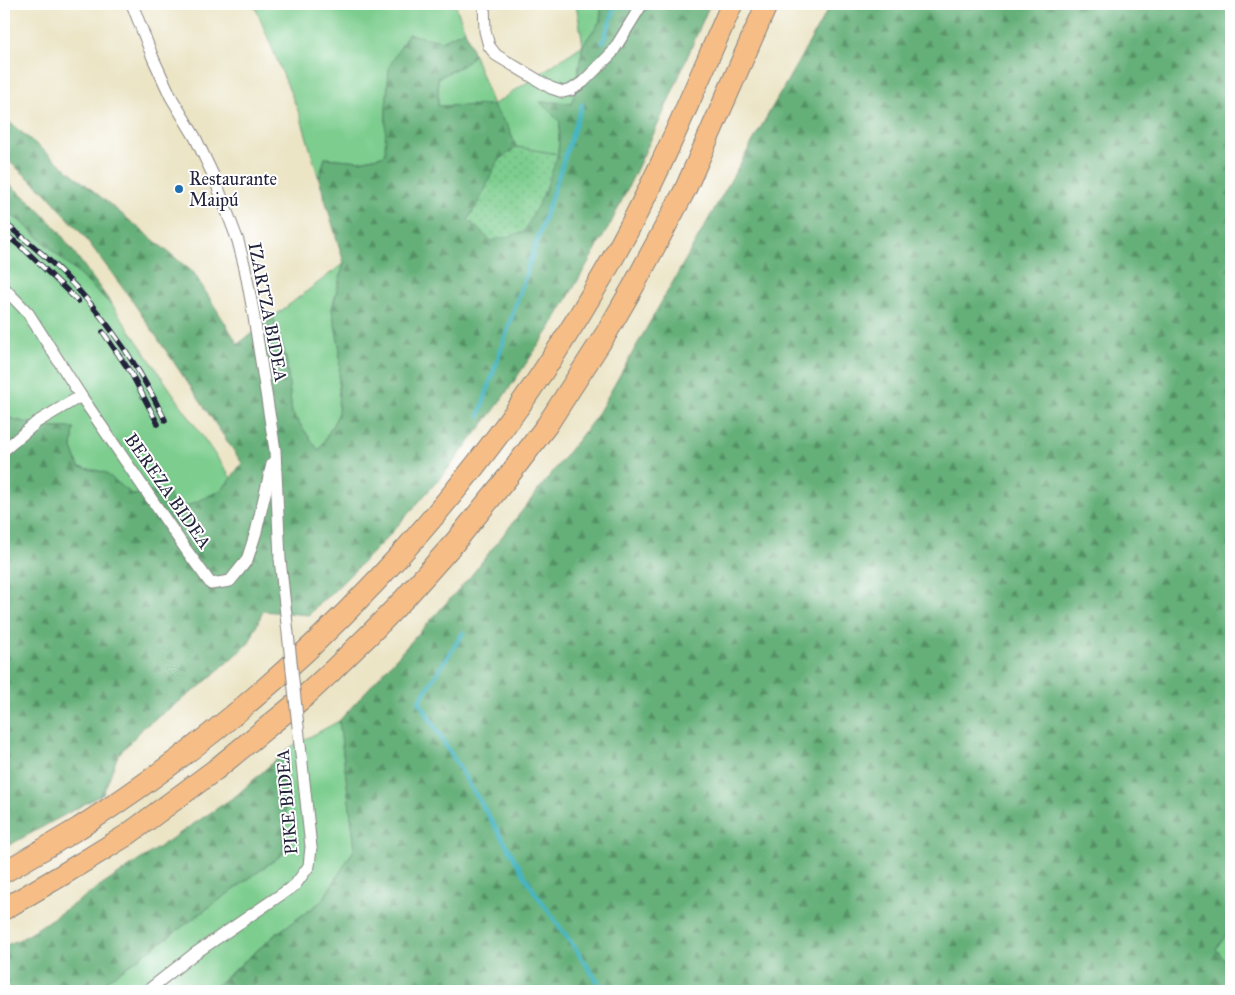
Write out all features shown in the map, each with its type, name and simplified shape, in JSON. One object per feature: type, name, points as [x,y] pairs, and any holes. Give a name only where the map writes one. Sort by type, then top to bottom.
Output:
[{"type":"highway","points":[[4,872],[109,808],[203,739],[282,673],[348,612],[425,527],[482,458],[520,406],[580,315],[606,271],[656,176],[732,4]]},
{"type":"highway","points":[[4,909],[62,876],[127,835],[215,770],[296,704],[332,671],[406,598],[450,548],[547,425],[607,332],[657,244],[688,183],[765,8]]},
{"type":"street","name":"IZARTZA BIDEA","points":[[132,4],[152,58],[171,97],[195,137],[214,177],[238,241],[253,311],[275,450],[280,559]]},
{"type":"street","points":[[484,4],[485,32],[489,46],[496,55],[551,88],[563,92],[572,90],[583,82],[612,53],[642,4]]},
{"type":"street","name":"BEREZA BIDEA","points":[[4,288],[28,313],[81,396],[211,584],[230,581],[247,560],[256,532],[275,450]]},
{"type":"street","points":[[4,450],[37,422],[81,396]]},
{"type":"street","name":"PIKE BIDEA","points":[[147,991],[194,954],[295,885],[309,866],[311,847],[280,559]]},
{"type":"green space","points":[[254,4],[364,4],[364,7],[390,4],[455,4],[465,30],[442,41],[386,108],[386,155],[361,161],[325,158],[319,179],[301,118]]},
{"type":"green space","points":[[576,4],[602,4],[600,21],[583,45]]},
{"type":"green space","points":[[602,4],[710,4],[662,116],[611,223],[551,327],[495,409],[447,470],[386,539],[330,595],[320,602],[309,615],[263,611],[249,643],[198,688],[144,727],[118,755],[103,794],[4,848],[4,415],[15,420],[55,428],[74,428],[72,448],[79,467],[104,472],[133,495],[166,490],[178,510],[222,490],[242,463],[131,299],[84,236],[46,193],[4,157],[4,118],[194,273],[238,344],[273,317],[286,357],[292,413],[319,451],[338,415],[340,350],[332,309],[344,263],[319,179],[325,158],[361,161],[385,155],[389,67],[408,34],[442,41],[465,30],[474,55],[463,65],[438,78],[438,106],[492,105],[508,127],[516,147],[497,162],[483,194],[468,220],[558,154],[560,122],[540,102],[572,104],[583,45],[600,21]]},
{"type":"green space","points":[[831,4],[1231,4],[1231,928],[1216,949],[1231,968],[1231,991],[210,991],[276,934],[322,901],[355,848],[339,721],[470,577],[596,417]]},
{"type":"green space","points":[[583,45],[572,104],[554,102],[560,122],[558,154],[516,147],[508,127],[492,105],[438,106],[438,78],[463,65],[474,55],[493,105]]},
{"type":"green space","points":[[516,147],[558,154],[545,191],[524,232],[491,241],[468,220],[483,194],[497,162]]},
{"type":"green space","points":[[4,180],[32,203],[57,229],[113,306],[24,224],[4,210]]},
{"type":"green space","points":[[4,210],[24,224],[113,306],[231,478],[222,490],[178,510],[166,490],[133,495],[104,472],[79,467],[72,448],[74,428],[55,428],[15,420],[4,415]]},
{"type":"green space","points":[[344,263],[332,309],[340,350],[338,415],[319,451],[292,413],[286,357],[273,317]]},
{"type":"green space","points":[[339,721],[355,848],[322,901],[276,934],[210,991],[93,991],[283,854],[289,748]]},
{"type":"green space","points":[[289,748],[283,854],[93,991],[4,991],[4,946],[23,938],[237,795]]},
{"type":"green space","points":[[1231,928],[1231,968],[1216,949]]},
{"type":"waterway","points":[[603,42],[616,4]]},
{"type":"waterway","points":[[479,416],[582,105]]},
{"type":"waterway","points":[[463,633],[419,701],[534,891],[604,991]]},
{"type":"railway","points":[[4,223],[53,264],[97,312],[134,364],[165,420]]},
{"type":"railway","points":[[4,233],[25,250],[78,301]]},
{"type":"railway","points":[[103,332],[131,373],[158,424]]},
{"type":"place","name":"Restaurante Maipú","points":[[179,189]]}]
